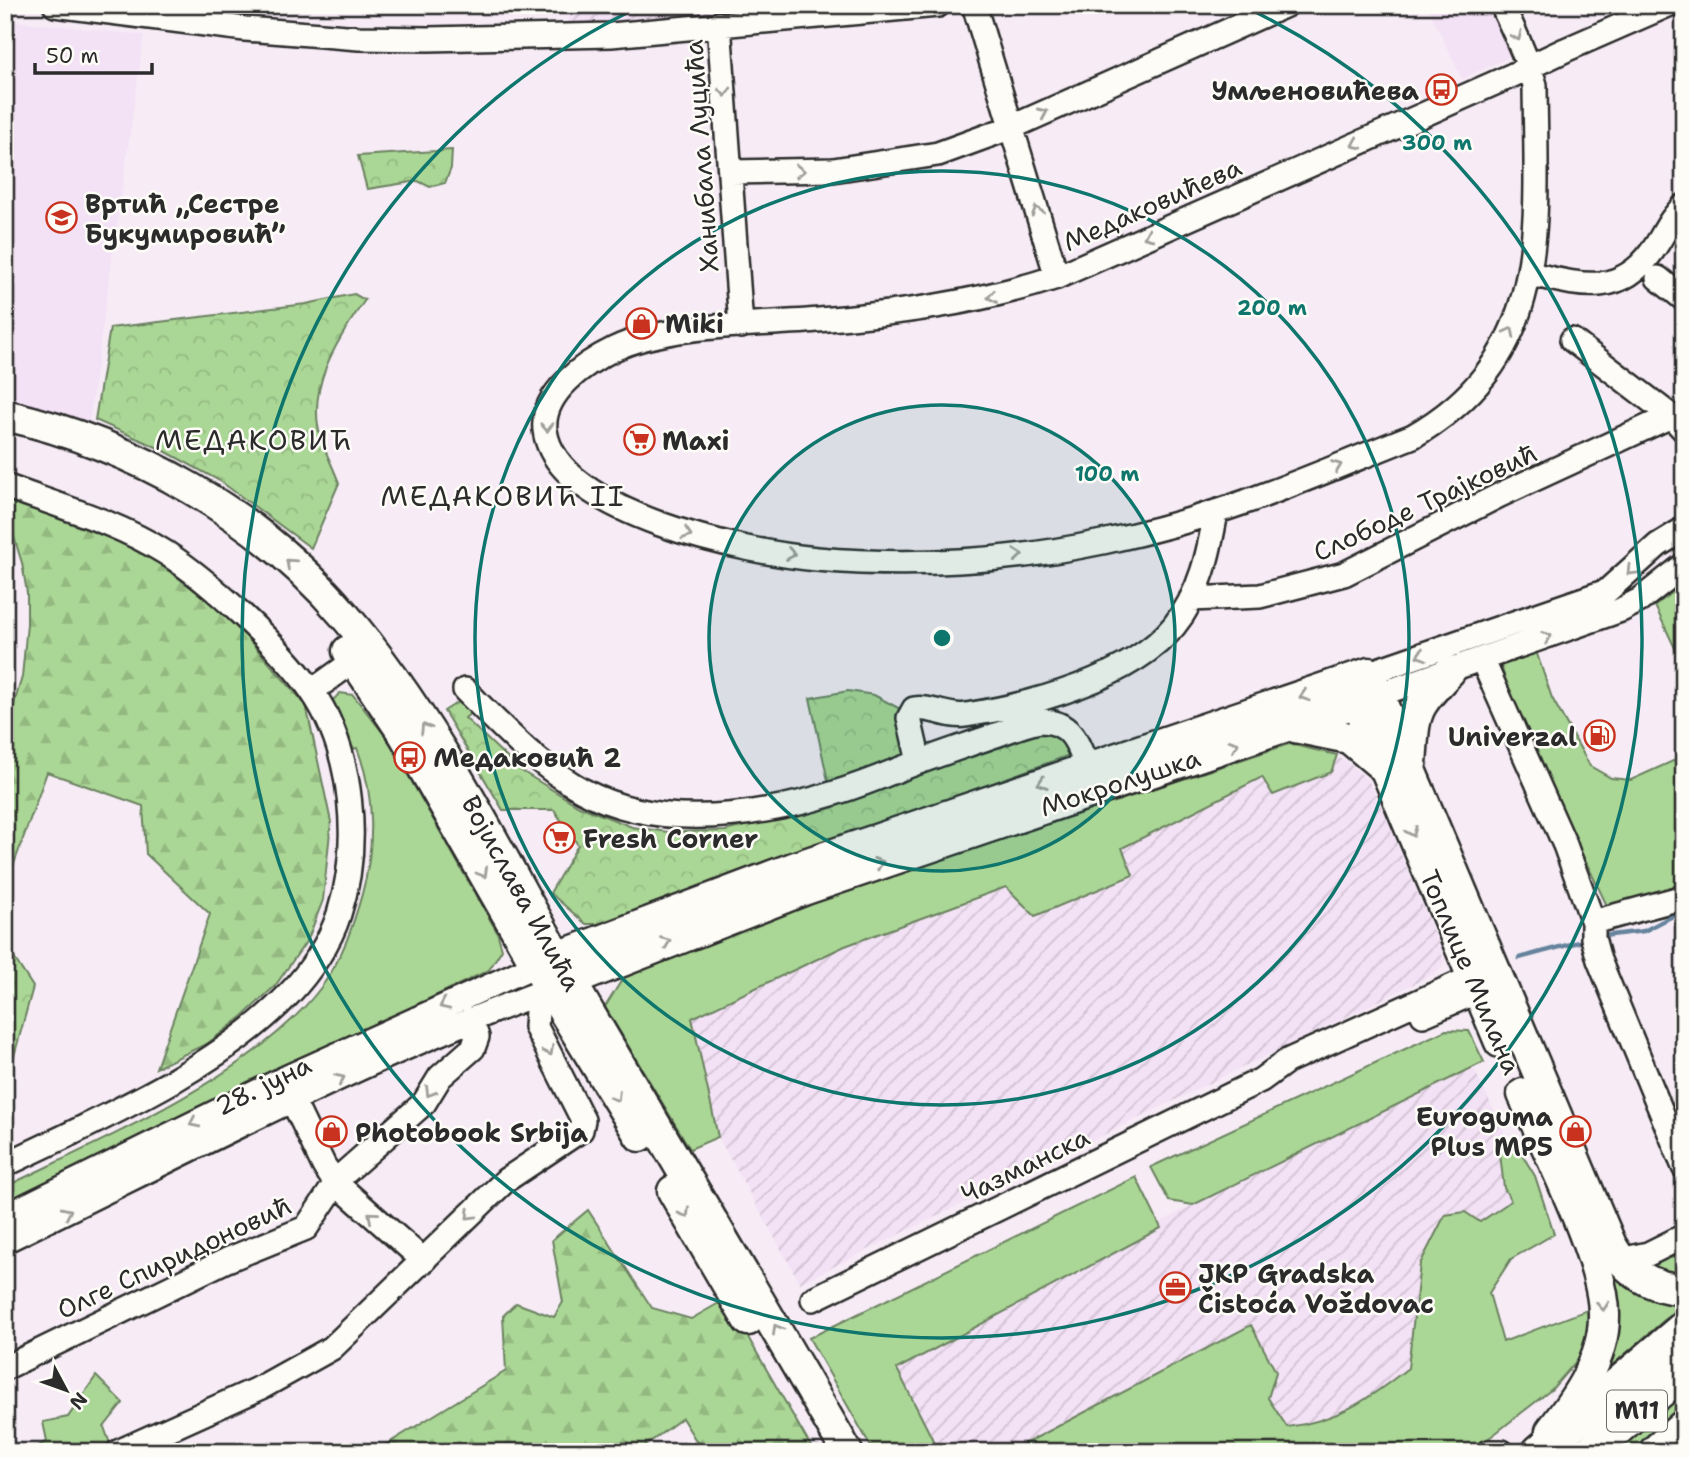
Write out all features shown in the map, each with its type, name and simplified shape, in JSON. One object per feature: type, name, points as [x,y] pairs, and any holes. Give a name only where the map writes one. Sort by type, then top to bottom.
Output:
[{"type":"highway","points":[[1537,1452],[1684,1328]]},
{"type":"highway","name":"M11","points":[[1590,1452],[1684,1370]]},
{"type":"highway","points":[[1669,1452],[1684,1429]]},
{"type":"highway","name":"M11","points":[[1656,1452],[1684,1429]]},
{"type":"main road","name":"Војислава Илића","points":[[5,415],[60,429],[107,447],[154,468],[213,502],[292,563],[343,614],[363,654]]},
{"type":"main road","name":"Војислава Илића","points":[[5,434],[78,456],[124,475],[202,518],[251,555],[363,654],[414,709],[474,807],[554,973],[847,1452]]},
{"type":"main road","points":[[1292,726],[1349,738],[1398,771],[1414,717],[1422,702],[1450,671]]},
{"type":"main road","name":"Мокролушка","points":[[554,973],[702,927],[840,876],[1292,726],[1363,688]]},
{"type":"main road","name":"Мокролушка","points":[[554,973],[793,868],[1087,768],[1363,688]]},
{"type":"main road","name":"Топлице Милана","points":[[1363,688],[1579,1197],[1601,1286],[1602,1333],[1599,1349],[1584,1383],[1537,1452]]},
{"type":"main road","name":"Војислава Илића","points":[[661,1151],[825,1452]]},
{"type":"main road","name":"Топлице Милана","points":[[1579,1197],[1621,1260],[1649,1282],[1684,1289]]},
{"type":"street","points":[[55,5],[245,29],[359,38],[569,38],[939,5]]},
{"type":"street","points":[[974,5],[1057,277]]},
{"type":"street","points":[[731,172],[833,170],[938,154],[1012,127],[1286,5]]},
{"type":"street","name":"Медаковићева","points":[[1502,5],[1530,67],[1535,85],[1536,188],[1531,274],[1514,325],[1495,360],[1464,401],[1443,419],[1413,436],[1216,512],[1128,536],[1030,554],[958,561],[816,559],[709,541],[661,525],[592,491],[562,466],[551,448],[545,426],[555,396],[580,370],[627,343],[672,333],[934,309],[1004,295],[1057,277],[1530,67],[1668,5]]},
{"type":"street","name":"Ханибала Луцића","points":[[719,24],[741,326]]},
{"type":"street","points":[[1531,274],[1588,286],[1622,279],[1632,273],[1679,220]]},
{"type":"street","points":[[1658,278],[1684,299]]},
{"type":"street","points":[[1572,340],[1677,423]]},
{"type":"street","name":"Слободе Трајковић","points":[[1191,599],[1260,597],[1344,574],[1500,495],[1677,423]]},
{"type":"street","points":[[5,486],[95,519],[166,553],[244,618],[312,691],[340,758],[351,844],[349,870],[338,916],[315,961],[279,1004],[228,1047],[185,1073],[5,1165]]},
{"type":"street","points":[[919,761],[909,718],[914,709],[963,716],[1044,697],[1095,679],[1161,640],[1175,625],[1191,599],[1208,558],[1216,512]]},
{"type":"street","name":"Мокролушка","points":[[1363,688],[1608,591],[1658,545],[1684,529]]},
{"type":"street","name":"Мокролушка","points":[[1363,688],[1450,671],[1621,610],[1640,600],[1684,565]]},
{"type":"street","points":[[312,691],[363,654]]},
{"type":"street","points":[[1482,659],[1565,845],[1593,922],[1592,938],[1599,960],[1684,1167]]},
{"type":"street","name":"Мокролушка","points":[[465,690],[506,732],[571,783],[592,795],[651,813],[713,817],[764,808],[867,782],[919,761],[1045,721],[1059,724],[1072,733],[1087,768]]},
{"type":"street","points":[[1593,922],[1684,897]]},
{"type":"street","points":[[118,1452],[262,1387],[332,1348],[506,1180],[581,1130],[583,1120],[536,1027],[537,1011],[554,973]]},
{"type":"street","name":"28. јуна","points":[[5,1241],[292,1101],[471,1019],[554,973]]},
{"type":"street","name":"28. јуна","points":[[5,1216],[283,1079],[554,973]]},
{"type":"street","name":"Чазманска","points":[[813,1300],[1261,1080],[1287,1061],[1486,979]]},
{"type":"street","name":"Олге Спиридоновић","points":[[5,1368],[227,1260],[306,1228],[336,1183],[424,1103],[440,1077],[473,1048],[477,1037],[471,1019]]},
{"type":"street","points":[[283,1079],[324,1166],[336,1183],[424,1261]]},
{"type":"street","points":[[1621,1260],[1648,1254],[1684,1236]]},
{"type":"street","points":[[1489,1452],[1502,1452]]},
{"type":"shaded area","points":[[572,5],[826,5],[568,24]]},
{"type":"shaded area","points":[[1427,5],[1496,5],[1519,52],[1462,79]]},
{"type":"shaded area","name":"Вртић „Сестре Букумировић”","points":[[5,20],[144,35],[89,422],[5,400]]},
{"type":"shaded area","points":[[1294,746],[1345,760],[1368,780],[1440,948],[1444,961],[1441,968],[1434,974],[800,1283],[718,1137],[692,1018],[845,946],[982,898]]},
{"type":"shaded area","points":[[1473,1067],[1504,1131],[1502,1157],[1512,1201],[1479,1223],[1412,1385],[1336,1428],[1287,1427],[1268,1398],[1276,1372],[1068,1452],[877,1452],[843,1390],[1193,1205]]},
{"type":"green space","points":[[452,150],[451,168],[445,183],[430,187],[418,181],[367,189],[358,156]]},
{"type":"green space","points":[[354,294],[365,300],[334,349],[320,385],[318,423],[322,442],[339,483],[311,548],[220,481],[163,450],[95,420],[110,328],[306,304]]},
{"type":"green space","points":[[8,500],[142,550],[228,616],[306,705],[331,822],[323,900],[308,939],[275,986],[242,1017],[208,1043],[156,1068],[210,914],[146,854],[143,806],[47,772],[5,889],[5,734],[22,677],[27,624],[27,593],[22,563],[6,511]]},
{"type":"green space","points":[[1684,583],[1684,667],[1655,606]]},
{"type":"green space","points":[[1536,651],[1552,698],[1590,766],[1611,778],[1631,780],[1684,756],[1684,904],[1670,915],[1620,926],[1609,910],[1519,722],[1500,663]]},
{"type":"green space","points":[[848,691],[874,695],[904,711],[915,768],[1003,738],[1038,731],[1056,736],[1072,754],[604,924],[586,924],[550,893],[578,845],[554,810],[503,810],[444,711],[463,699],[472,712],[465,718],[520,770],[579,806],[632,827],[668,832],[725,831],[833,804],[810,698]]},
{"type":"green space","points":[[340,693],[353,695],[387,738],[497,932],[502,949],[489,970],[5,1202],[5,1187],[131,1126],[219,1076],[293,1018],[329,976],[346,942],[359,906],[371,839],[370,802],[363,766],[357,748],[349,750],[330,703]]},
{"type":"green space","points":[[1289,744],[1337,755],[1331,772],[1273,795],[1262,777],[1122,848],[1133,875],[1035,916],[1006,887],[845,946],[692,1018],[718,1137],[690,1149],[605,1007],[623,978],[825,898]]},
{"type":"green space","points":[[5,944],[33,987],[13,1060],[5,1026]]},
{"type":"green space","points":[[5,1026],[13,1060],[5,1085]]},
{"type":"green space","points":[[1446,1030],[1469,1031],[1484,1062],[1193,1205],[1169,1201],[1151,1167]]},
{"type":"green space","points":[[1515,1143],[1535,1176],[1554,1234],[1511,1259],[1489,1293],[1503,1342],[1587,1310],[1590,1327],[1586,1350],[1552,1389],[1492,1436],[1464,1452],[1009,1452],[1251,1325],[1276,1372],[1268,1398],[1287,1427],[1322,1420],[1366,1399],[1408,1368],[1420,1264],[1445,1215],[1465,1212],[1480,1222],[1511,1201],[1504,1188],[1499,1145]]},
{"type":"green space","points":[[1136,1177],[1161,1228],[897,1369],[939,1452],[874,1452],[809,1338]]},
{"type":"green space","points":[[588,1210],[652,1308],[691,1319],[726,1299],[814,1452],[703,1452],[682,1418],[637,1452],[374,1452],[506,1371],[503,1316],[516,1303],[554,1317],[563,1302],[552,1240]]},
{"type":"green space","points":[[1684,1254],[1684,1281],[1647,1271],[1660,1261]]},
{"type":"green space","points":[[1607,1261],[1684,1303],[1602,1374],[1617,1318],[1615,1293]]},
{"type":"green space","points":[[96,1376],[123,1403],[104,1427],[113,1452],[28,1452],[47,1441],[43,1422],[68,1417]]},
{"type":"green space","points":[[1684,1386],[1684,1415],[1640,1452],[1609,1452]]},
{"type":"waterway","points":[[1603,936],[1644,931],[1684,910]]},
{"type":"waterway","points":[[1519,958],[1586,940]]},
{"type":"place","name":"Умљеновићева","points":[[1442,90]]},
{"type":"place","name":"Вртић „Сестре Букумировић”","points":[[62,218]]},
{"type":"place","name":"Miki","points":[[642,323]]},
{"type":"place","name":"Maxi","points":[[639,440]]},
{"type":"place","name":"Univerzal","points":[[1600,736]]},
{"type":"place","name":"Медаковић 2","points":[[410,757]]},
{"type":"place","name":"Fresh Corner","points":[[560,838]]},
{"type":"place","name":"Euroguma Plus MP5","points":[[1576,1131]]},
{"type":"place","name":"Photobook Srbija","points":[[332,1132]]},
{"type":"place","name":"JKP Gradska Čistoća Voždovac","points":[[1175,1288]]},
{"type":"district","name":"МЕДАКОВИЋ","points":[[254,440]]},
{"type":"district","name":"МЕДАКОВИЋ II","points":[[503,496]]}]
